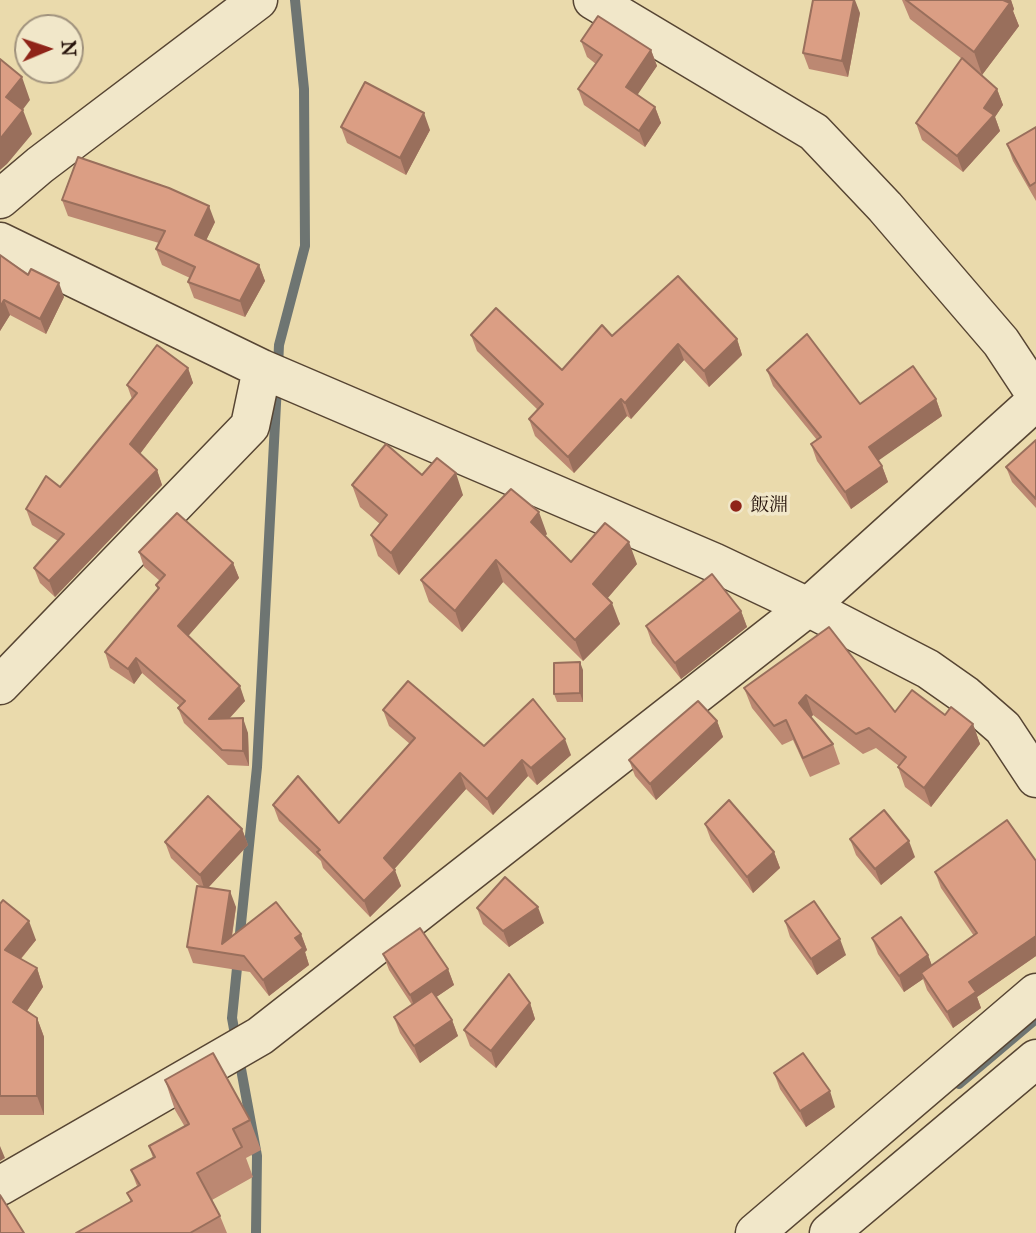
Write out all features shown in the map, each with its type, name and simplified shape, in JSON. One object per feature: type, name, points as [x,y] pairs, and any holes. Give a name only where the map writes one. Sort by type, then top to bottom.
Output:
[{"type":"street","points":[[0,200],[40,165],[258,0]]},
{"type":"street","points":[[593,0],[814,132],[885,207],[1002,342],[1036,395]]},
{"type":"street","points":[[0,242],[277,375],[713,562],[928,669],[965,695],[1003,728],[1036,778]]},
{"type":"street","points":[[0,685],[250,426],[277,375]]},
{"type":"street","points":[[0,1186],[220,1061],[257,1037],[808,607],[1036,401]]},
{"type":"street","points":[[755,1233],[1036,993]]},
{"type":"street","points":[[829,1233],[1036,1059]]},
{"type":"building","points":[[813,0],[854,0],[842,61],[803,53]]},
{"type":"building","points":[[906,0],[1003,0],[1010,3],[974,52]]},
{"type":"building","points":[[598,16],[651,50],[626,87],[655,107],[639,131],[578,89],[602,55],[581,41]]},
{"type":"building","points":[[962,58],[997,89],[984,108],[994,115],[957,156],[916,123]]},
{"type":"building","points":[[0,59],[14,70],[14,84],[16,84],[6,97],[23,110],[0,139]]},
{"type":"building","points":[[365,82],[424,113],[400,158],[341,127]]},
{"type":"building","points":[[1036,127],[1036,182],[1030,186],[1007,144]]},
{"type":"building","points":[[78,157],[169,188],[209,206],[195,235],[259,265],[240,301],[188,282],[195,267],[156,249],[165,231],[62,200]]},
{"type":"building","points":[[0,255],[28,275],[31,269],[59,283],[40,319],[4,300],[0,307]]},
{"type":"building","points":[[678,276],[737,339],[704,371],[678,344],[625,403],[621,399],[568,457],[529,419],[543,404],[471,335],[496,308],[562,370],[602,325],[612,336]]},
{"type":"building","points":[[807,334],[860,404],[913,366],[936,399],[869,447],[882,466],[845,492],[811,444],[821,437],[767,370]]},
{"type":"building","points":[[157,345],[188,368],[130,444],[157,470],[49,581],[34,568],[64,534],[26,509],[46,476],[60,487],[137,393],[127,385]]},
{"type":"building","points":[[1036,440],[1036,499],[1006,467]]},
{"type":"building","points":[[386,444],[422,475],[437,458],[456,473],[391,553],[371,535],[387,515],[352,485]]},
{"type":"building","points":[[511,489],[539,512],[531,522],[571,562],[605,523],[629,542],[593,584],[612,603],[575,640],[496,560],[455,611],[421,580]]},
{"type":"building","points":[[177,513],[233,563],[178,626],[240,686],[209,719],[243,718],[243,751],[222,750],[178,708],[185,701],[136,658],[128,669],[105,652],[159,588],[156,585],[165,575],[139,552]]},
{"type":"building","points":[[712,574],[741,611],[675,663],[646,626]]},
{"type":"building","points":[[829,627],[895,712],[912,690],[945,715],[951,707],[973,724],[924,788],[898,767],[906,757],[869,728],[856,734],[806,695],[799,703],[833,744],[803,758],[786,720],[774,726],[744,688]]},
{"type":"building","points":[[580,662],[580,693],[554,694],[554,663]]},
{"type":"building","points":[[408,681],[484,746],[533,699],[565,739],[531,768],[522,760],[487,799],[460,773],[384,858],[395,870],[364,901],[317,852],[320,850],[273,805],[298,776],[339,823],[415,738],[383,710]]},
{"type":"building","points":[[698,701],[717,721],[650,784],[629,760]]},
{"type":"building","points":[[208,796],[242,829],[200,875],[165,842]]},
{"type":"building","points":[[729,800],[774,852],[747,877],[705,824]]},
{"type":"building","points":[[884,810],[909,841],[875,869],[850,839]]},
{"type":"building","points":[[1007,820],[1036,861],[1036,936],[969,982],[976,992],[947,1012],[921,973],[977,933],[935,872]]},
{"type":"building","points":[[505,877],[538,907],[503,931],[477,908]]},
{"type":"building","points":[[197,886],[230,891],[222,944],[276,902],[301,934],[295,938],[303,948],[263,980],[244,956],[187,947]]},
{"type":"building","points":[[3,900],[29,921],[5,950],[37,968],[13,1002],[37,1018],[37,1096],[0,1096],[0,904]]},
{"type":"building","points":[[814,901],[840,939],[811,959],[785,921]]},
{"type":"building","points":[[901,917],[928,955],[899,976],[872,938]]},
{"type":"building","points":[[420,928],[448,969],[410,995],[383,954]]},
{"type":"building","points":[[509,974],[530,1003],[491,1051],[464,1030]]},
{"type":"building","points":[[432,991],[452,1020],[414,1046],[394,1017]]},
{"type":"building","points":[[213,1053],[250,1120],[233,1129],[242,1147],[197,1173],[220,1216],[190,1233],[76,1233],[132,1201],[127,1193],[140,1185],[131,1170],[155,1157],[149,1146],[189,1124],[165,1080]]},
{"type":"building","points":[[803,1053],[830,1091],[800,1111],[774,1073]]},
{"type":"building","points":[[0,1195],[24,1233],[0,1233]]},
{"type":"waterway","points":[[278,367],[279,345],[305,246],[304,89],[295,0]]},
{"type":"waterway","points":[[239,943],[257,767],[277,385]]},
{"type":"waterway","points":[[236,1040],[232,1018],[238,958]]},
{"type":"waterway","points":[[959,1084],[1036,1019]]},
{"type":"waterway","points":[[239,1058],[257,1156],[256,1233]]},
{"type":"place","name":"飯淵","points":[[736,506]]}]
